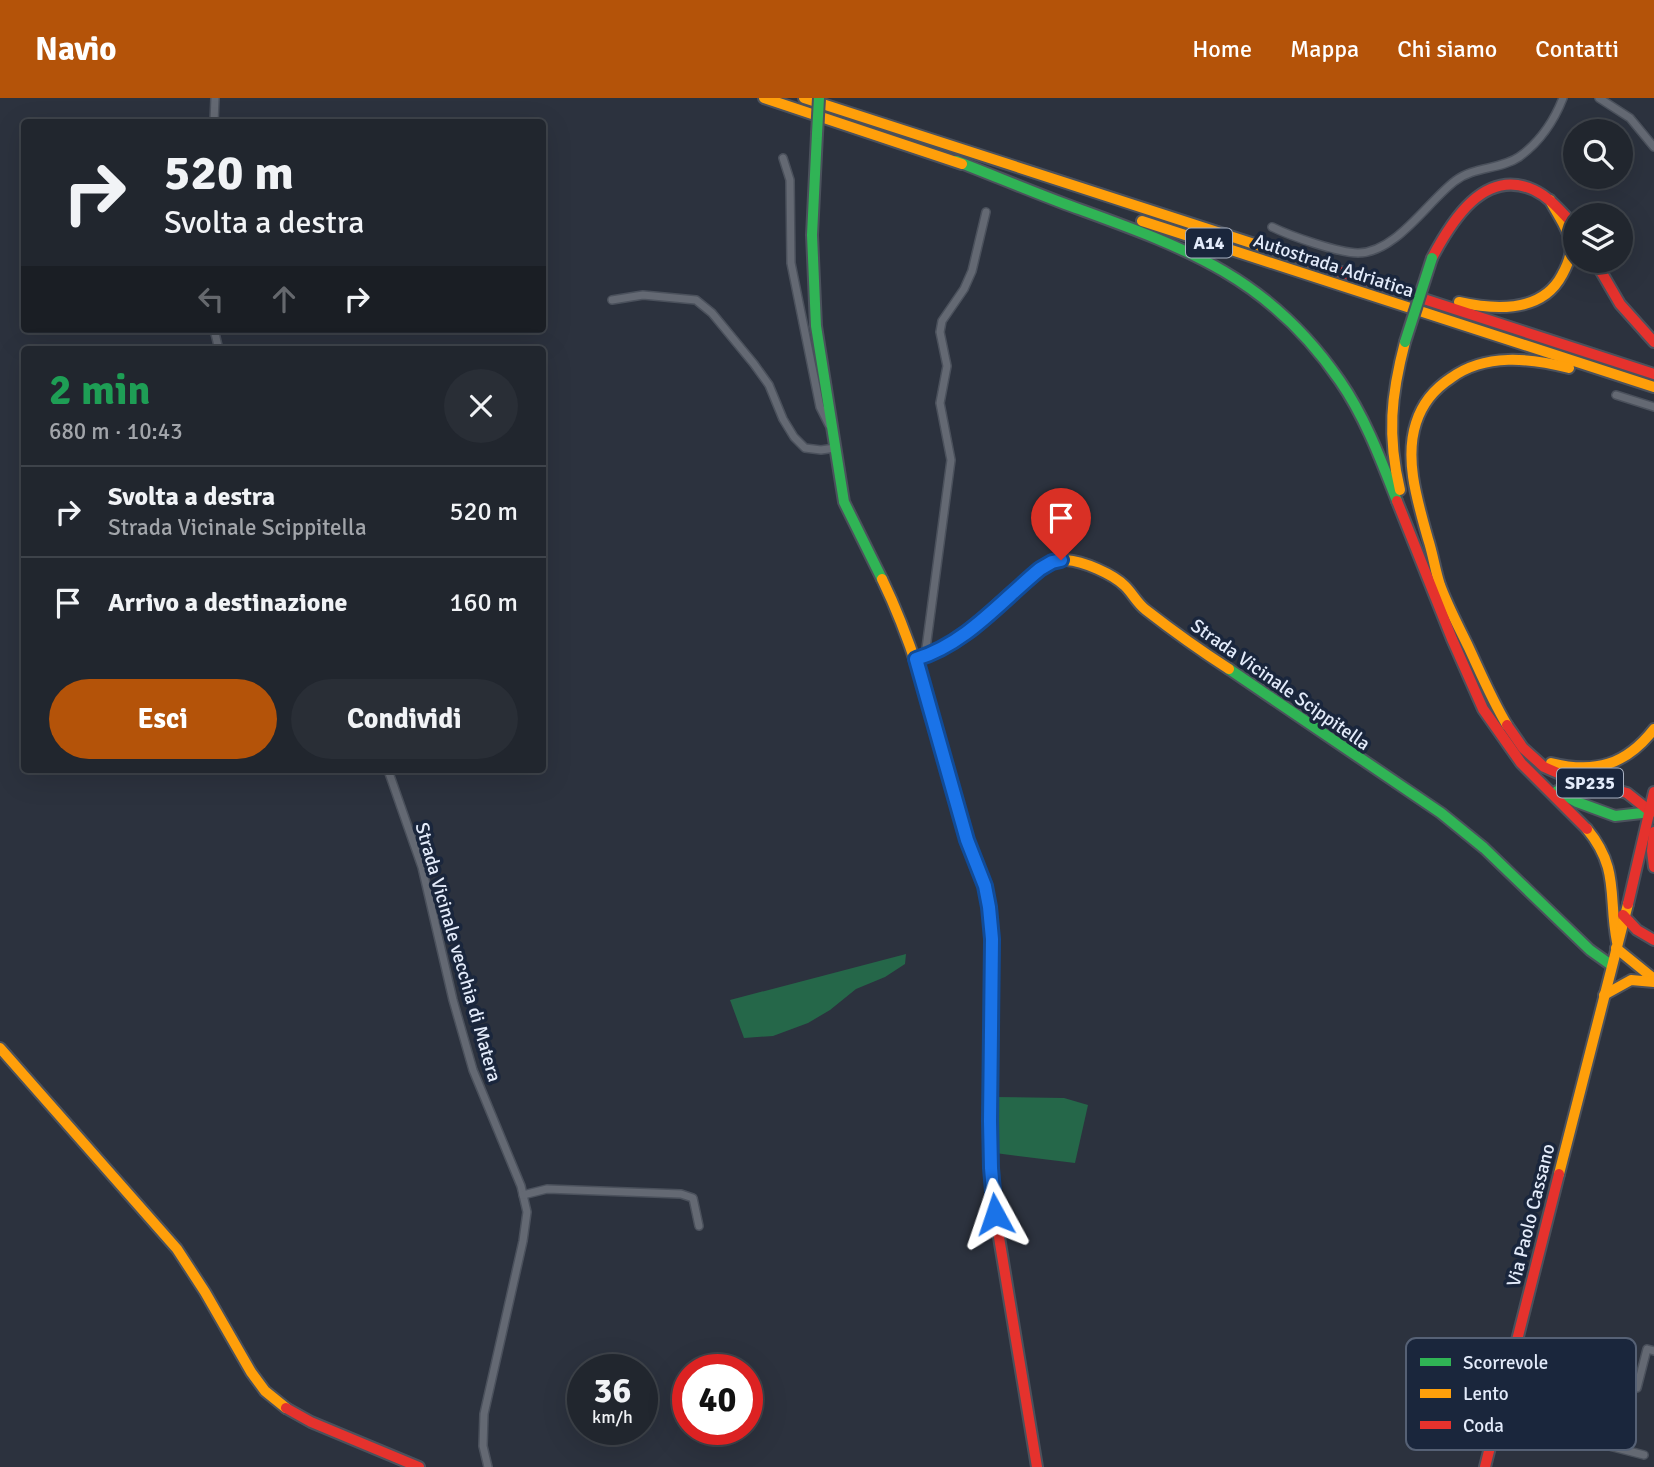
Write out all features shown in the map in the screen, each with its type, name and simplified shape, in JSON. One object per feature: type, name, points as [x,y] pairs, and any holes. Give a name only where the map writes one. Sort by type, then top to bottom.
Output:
[{"type":"main road","name":"Autostrada Adriatica","points":[[764,98],[1654,387]]},
{"type":"main road","name":"Autostrada Adriatica","points":[[804,98],[1654,374]]},
{"type":"main road","points":[[819,98],[812,235],[813,289],[832,432],[847,512],[920,657],[967,840],[985,886],[989,907],[992,939],[991,1168],[995,1214],[1037,1467]]},
{"type":"main road","points":[[956,161],[1181,246],[1223,267],[1261,292],[1300,328],[1352,399],[1409,527],[1430,588],[1478,700],[1521,763],[1585,827],[1604,855],[1613,883],[1613,928],[1617,942],[1654,980]]},
{"type":"main road","points":[[1430,588],[1394,468],[1390,418],[1392,390],[1432,258],[1442,235],[1456,214],[1466,203],[1492,187],[1521,187],[1550,200],[1563,214]]},
{"type":"main road","points":[[1311,261],[1469,305],[1503,308],[1523,306],[1541,298],[1556,286],[1571,255],[1571,240],[1550,200]]},
{"type":"main road","points":[[1601,273],[1613,297],[1632,321],[1654,342]]},
{"type":"main road","points":[[1436,574],[1430,544],[1420,516],[1411,461],[1413,435],[1418,418],[1435,390],[1446,380],[1469,367],[1511,360],[1534,361],[1559,365],[1654,394]]},
{"type":"main road","points":[[1413,526],[1495,703],[1512,734],[1528,754],[1565,767],[1600,768],[1628,756],[1654,729]]},
{"type":"main road","name":"Strada Vicinale Scippitella","points":[[920,657],[940,650],[971,630],[1046,564],[1066,560],[1110,574],[1126,587],[1139,604],[1189,643],[1441,813],[1484,848],[1611,968]]},
{"type":"main road","name":"SP235","points":[[1528,754],[1559,775],[1586,783],[1601,784],[1627,793],[1652,807]]},
{"type":"main road","name":"SP235","points":[[1541,782],[1577,802],[1615,816],[1652,807]]},
{"type":"main road","name":"Via Paolo Cassano","points":[[1518,1338],[1654,792]]},
{"type":"main road","points":[[1654,832],[1654,867]]},
{"type":"main road","points":[[1623,915],[1637,930],[1654,940]]},
{"type":"main road","points":[[1617,942],[1637,930]]},
{"type":"main road","points":[[1604,995],[1631,980],[1654,980]]},
{"type":"main road","points":[[0,1048],[177,1249],[265,1391],[311,1422],[419,1467]]},
{"type":"main road","name":"Via Paolo Cassano","points":[[1485,1467],[1489,1450]]},
{"type":"street","points":[[214,119],[215,98]]},
{"type":"street","points":[[1272,227],[1319,244],[1358,253],[1371,250],[1391,240],[1416,221],[1455,181],[1469,172],[1519,157],[1548,129],[1563,98]]},
{"type":"street","points":[[1599,98],[1630,118],[1654,147]]},
{"type":"street","points":[[783,158],[790,180],[791,263],[820,407],[832,432]]},
{"type":"street","points":[[920,657],[951,460],[940,403],[947,366],[940,332],[942,321],[964,289],[972,271],[986,212]]},
{"type":"street","points":[[612,300],[643,295],[696,300],[712,313],[769,385],[794,438],[805,448],[835,448]]},
{"type":"street","points":[[1616,395],[1654,407]]},
{"type":"street","name":"Strada Vicinale vecchia di Matera","points":[[389,773],[430,894],[463,1038],[473,1070],[523,1195],[527,1212],[484,1415],[483,1446],[488,1467]]},
{"type":"street","points":[[523,1195],[547,1189],[681,1194],[693,1198],[699,1226]]},
{"type":"street","points":[[1636,1388],[1647,1349],[1654,1351]]},
{"type":"street","points":[[1625,1450],[1644,1455]]},
{"type":"green space","points":[[906,954],[905,964],[885,977],[856,989],[830,1010],[808,1023],[773,1036],[744,1038],[730,1000]]},
{"type":"green space","points":[[995,1097],[1064,1098],[1088,1105],[1075,1163],[995,1153]]},
{"type":"traffic: fast","points":[[817,134],[819,98]]},
{"type":"traffic: fast","points":[[817,134],[812,235],[816,326],[844,502],[882,579]]},
{"type":"traffic: fast","points":[[956,161],[1183,250],[1251,289],[1282,314],[1312,344],[1340,381],[1365,424],[1397,501]]},
{"type":"traffic: fast","points":[[1405,342],[1432,258]]},
{"type":"traffic: fast","points":[[1229,669],[1441,813],[1484,848],[1590,950],[1611,965]]},
{"type":"traffic: fast","points":[[1557,791],[1577,802],[1615,816],[1651,812]]},
{"type":"traffic: fast","points":[[991,924],[991,1168],[996,1219]]},
{"type":"traffic: slow","points":[[764,98],[962,164]]},
{"type":"traffic: slow","points":[[804,98],[1310,262]]},
{"type":"traffic: slow","points":[[1459,302],[1516,306],[1543,296],[1553,287],[1567,264],[1571,244],[1550,200]]},
{"type":"traffic: slow","points":[[1142,221],[1654,387]]},
{"type":"traffic: slow","points":[[1400,490],[1393,452],[1392,416],[1396,380],[1405,342]]},
{"type":"traffic: slow","points":[[1507,725],[1440,585],[1414,481],[1411,452],[1413,437],[1416,423],[1429,398],[1445,382],[1464,370],[1478,364],[1508,360],[1569,368]]},
{"type":"traffic: slow","points":[[916,659],[958,638],[1037,571],[1051,563],[1066,560],[1089,566],[1113,577],[1125,586],[1146,610],[1229,669]]},
{"type":"traffic: slow","points":[[882,579],[919,674],[966,837],[985,891],[991,924]]},
{"type":"traffic: slow","points":[[1551,763],[1582,767],[1608,764],[1632,751],[1654,729]]},
{"type":"traffic: slow","points":[[1587,829],[1597,843],[1609,870],[1617,942]]},
{"type":"traffic: slow","points":[[1559,1174],[1628,904]]},
{"type":"traffic: slow","points":[[1616,948],[1654,979]]},
{"type":"traffic: slow","points":[[1604,995],[1631,980],[1654,982]]},
{"type":"traffic: slow","points":[[0,1048],[177,1249],[251,1372],[265,1391],[286,1408]]},
{"type":"traffic: jam","points":[[1432,258],[1449,229],[1471,202],[1500,186],[1516,185],[1534,190],[1551,201],[1563,214]]},
{"type":"traffic: jam","points":[[1310,262],[1654,374]]},
{"type":"traffic: jam","points":[[1602,273],[1620,304],[1654,342]]},
{"type":"traffic: jam","points":[[1397,501],[1483,709],[1521,763],[1587,829]]},
{"type":"traffic: jam","points":[[1507,725],[1523,748],[1544,767],[1567,777],[1627,793],[1651,812]]},
{"type":"traffic: jam","points":[[1628,904],[1654,792]]},
{"type":"traffic: jam","points":[[1654,832],[1654,867]]},
{"type":"traffic: jam","points":[[1623,915],[1637,930],[1654,940]]},
{"type":"traffic: jam","points":[[1518,1338],[1559,1174]]},
{"type":"traffic: jam","points":[[996,1219],[1037,1467]]},
{"type":"traffic: jam","points":[[286,1408],[311,1422],[419,1467]]},
{"type":"traffic: jam","points":[[1485,1467],[1489,1450]]},
{"type":"route","points":[[995,1214],[990,1121],[991,916],[985,886],[967,840],[916,659],[932,654],[961,637],[1046,564],[1061,560]]}]
